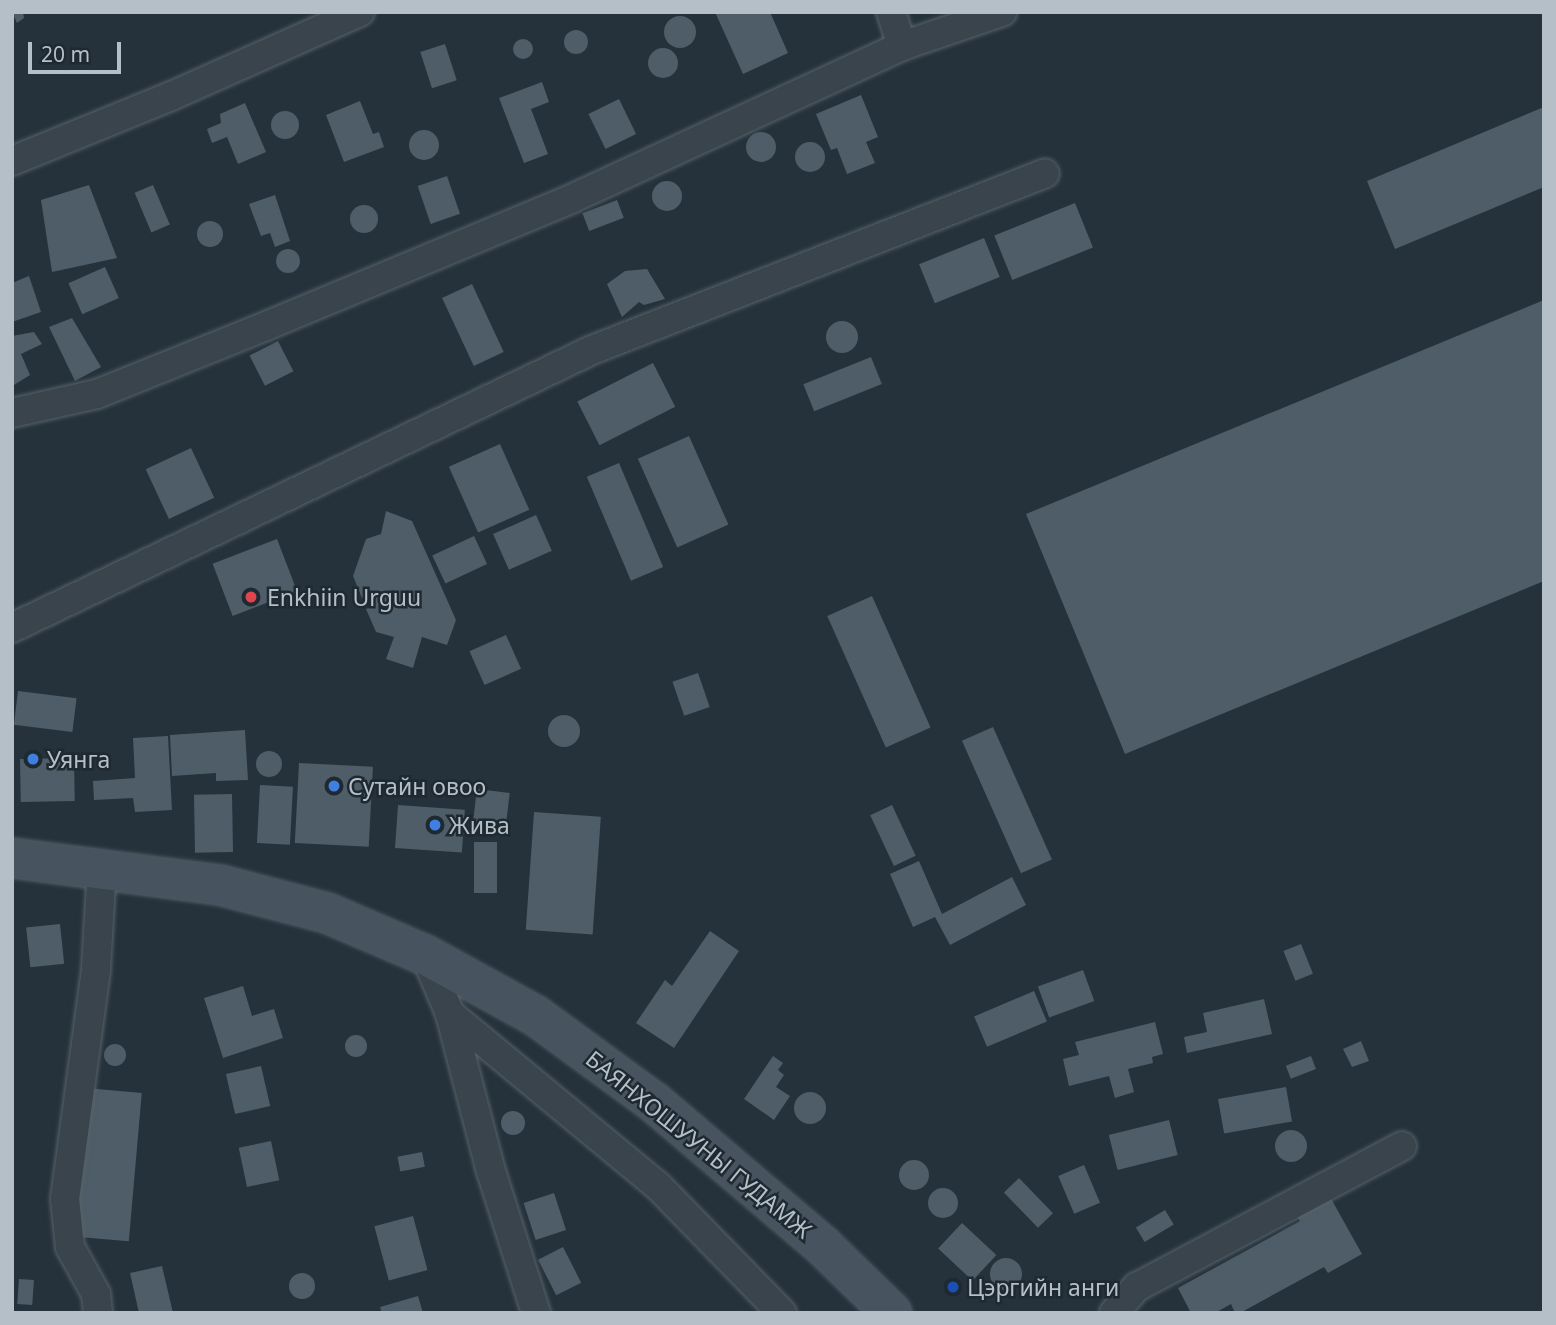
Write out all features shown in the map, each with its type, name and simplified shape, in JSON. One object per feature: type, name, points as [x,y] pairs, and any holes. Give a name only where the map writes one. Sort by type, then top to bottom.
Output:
[{"type":"main road","name":"БАЯНХОШУУНЫ ГУДАМЖ","points":[[12,858],[220,885],[327,913],[425,955],[536,1016],[656,1103],[823,1246],[892,1313]]},
{"type":"street","points":[[12,161],[169,97],[360,12]]},
{"type":"street","points":[[891,12],[902,46]]},
{"type":"street","points":[[12,413],[97,394],[266,326],[571,199],[902,46],[1002,12]]},
{"type":"street","points":[[12,628],[592,350],[1045,173]]},
{"type":"street","points":[[98,1313],[96,1294],[69,1247],[65,1199],[96,969],[102,868]]},
{"type":"street","points":[[425,955],[450,1014],[491,1171],[536,1313]]},
{"type":"street","points":[[450,1014],[659,1187],[782,1313]]},
{"type":"street","points":[[1114,1313],[1137,1287],[1402,1146]]},
{"type":"building","points":[[12,12],[23,12],[24,18],[17,23]]},
{"type":"building","points":[[715,12],[770,12],[788,53],[743,74]]},
{"type":"building","points":[[680,16],[691,21],[696,32],[691,43],[680,48],[669,43],[664,32],[669,21]]},
{"type":"building","points":[[576,30],[585,33],[588,42],[585,51],[576,54],[567,51],[564,42],[567,33]]},
{"type":"building","points":[[523,39],[530,42],[533,49],[530,56],[523,59],[516,56],[513,49],[516,42]]},
{"type":"building","points":[[445,44],[457,80],[432,88],[420,52]]},
{"type":"building","points":[[663,48],[674,52],[678,63],[674,74],[663,78],[652,74],[648,63],[652,52]]},
{"type":"building","points":[[542,82],[549,102],[531,109],[548,154],[524,163],[499,98]]},
{"type":"building","points":[[861,95],[878,137],[866,142],[875,163],[847,174],[837,148],[831,150],[816,114]]},
{"type":"building","points":[[619,99],[636,134],[606,149],[588,114]]},
{"type":"building","points":[[360,101],[373,134],[379,132],[384,147],[344,162],[326,115]]},
{"type":"building","points":[[245,103],[266,152],[238,164],[227,137],[212,143],[207,129],[221,123],[220,114]]},
{"type":"building","points":[[1544,107],[1544,187],[1395,249],[1367,181]]},
{"type":"building","points":[[285,111],[295,115],[299,125],[295,135],[285,139],[275,135],[271,125],[275,115]]},
{"type":"building","points":[[424,130],[430,131],[438,139],[438,151],[430,159],[424,160],[418,159],[410,151],[409,145],[410,139],[418,131]]},
{"type":"building","points":[[761,132],[772,136],[776,147],[772,158],[761,162],[750,158],[746,147],[750,136]]},
{"type":"building","points":[[810,142],[821,146],[825,157],[821,168],[810,172],[799,168],[795,157],[799,146]]},
{"type":"building","points":[[447,176],[460,214],[431,224],[418,186]]},
{"type":"building","points":[[667,181],[678,185],[682,196],[678,207],[667,211],[656,207],[652,196],[656,185]]},
{"type":"building","points":[[89,185],[117,258],[52,272],[41,200]]},
{"type":"building","points":[[153,185],[170,225],[151,232],[135,193]]},
{"type":"building","points":[[275,195],[290,241],[275,247],[270,233],[261,236],[249,204]]},
{"type":"building","points":[[617,200],[624,218],[589,231],[582,213]]},
{"type":"building","points":[[1075,203],[1093,248],[1012,280],[994,236]]},
{"type":"building","points":[[364,205],[374,209],[378,219],[374,229],[364,233],[354,229],[350,219],[354,209]]},
{"type":"building","points":[[210,221],[219,225],[223,234],[219,243],[210,247],[201,243],[197,234],[201,225]]},
{"type":"building","points":[[984,238],[1000,277],[935,303],[919,264]]},
{"type":"building","points":[[288,249],[299,256],[300,261],[293,272],[288,273],[277,266],[276,261],[283,250]]},
{"type":"building","points":[[105,267],[119,298],[82,314],[68,283]]},
{"type":"building","points":[[647,269],[665,299],[644,305],[639,302],[622,317],[607,284],[625,271]]},
{"type":"building","points":[[29,276],[41,312],[12,322],[12,283]]},
{"type":"building","points":[[472,284],[504,352],[474,366],[442,298]]},
{"type":"building","points":[[1544,300],[1544,581],[1125,754],[1026,514]]},
{"type":"building","points":[[72,318],[101,367],[75,381],[49,327]]},
{"type":"building","points":[[842,321],[853,326],[858,337],[853,348],[842,353],[831,348],[826,337],[831,326]]},
{"type":"building","points":[[34,332],[42,344],[21,354],[30,375],[14,385],[12,336]]},
{"type":"building","points":[[278,341],[293,371],[265,386],[249,356]]},
{"type":"building","points":[[871,357],[882,384],[814,411],[803,384]]},
{"type":"building","points":[[653,363],[675,407],[600,445],[577,402]]},
{"type":"building","points":[[689,436],[728,525],[677,547],[638,459]]},
{"type":"building","points":[[500,444],[529,510],[478,533],[449,467]]},
{"type":"building","points":[[191,448],[214,498],[169,519],[146,469]]},
{"type":"building","points":[[619,463],[663,567],[631,581],[587,477]]},
{"type":"building","points":[[386,511],[412,521],[456,620],[447,645],[422,637],[413,668],[386,659],[394,637],[376,632],[366,609],[372,607],[369,596],[362,598],[353,576],[366,539],[381,534]]},
{"type":"building","points":[[536,515],[552,551],[509,570],[493,534]]},
{"type":"building","points":[[474,536],[487,564],[445,584],[432,555]]},
{"type":"building","points":[[277,539],[297,591],[233,616],[213,564]]},
{"type":"building","points":[[872,596],[931,728],[886,747],[827,616]]},
{"type":"building","points":[[506,635],[521,669],[485,685],[469,651]]},
{"type":"building","points":[[698,673],[710,707],[684,716],[672,682]]},
{"type":"building","points":[[18,691],[77,698],[72,732],[14,725]]},
{"type":"building","points":[[564,715],[575,720],[580,731],[575,742],[564,747],[553,742],[548,731],[553,720]]},
{"type":"building","points":[[993,727],[1052,859],[1021,873],[962,741]]},
{"type":"building","points":[[245,730],[248,780],[216,781],[216,773],[172,776],[170,735]]},
{"type":"building","points":[[168,736],[172,810],[135,812],[133,798],[94,800],[93,781],[135,778],[133,738]]},
{"type":"building","points":[[269,751],[278,755],[282,764],[278,773],[269,777],[260,773],[256,764],[260,755]]},
{"type":"building","points":[[74,758],[75,801],[21,802],[20,759]]},
{"type":"building","points":[[299,763],[373,767],[369,847],[295,843]]},
{"type":"building","points":[[260,785],[293,787],[290,845],[257,843]]},
{"type":"building","points":[[477,789],[510,793],[505,833],[472,829]]},
{"type":"building","points":[[232,794],[233,852],[195,853],[194,795]]},
{"type":"building","points":[[398,805],[465,810],[462,853],[395,848]]},
{"type":"building","points":[[892,805],[916,856],[894,866],[870,815]]},
{"type":"building","points":[[534,812],[601,817],[593,934],[526,930]]},
{"type":"building","points":[[474,842],[497,842],[497,893],[474,893]]},
{"type":"building","points":[[919,861],[942,914],[1012,877],[1026,905],[950,945],[935,917],[913,927],[890,874]]},
{"type":"building","points":[[60,924],[64,964],[30,967],[26,928]]},
{"type":"building","points":[[710,931],[739,951],[674,1048],[636,1023],[665,980],[672,986]]},
{"type":"building","points":[[1301,944],[1313,974],[1295,981],[1283,951]]},
{"type":"building","points":[[1083,970],[1094,1001],[1049,1017],[1038,986]]},
{"type":"building","points":[[243,986],[252,1016],[274,1009],[283,1038],[223,1058],[204,998]]},
{"type":"building","points":[[1034,991],[1047,1021],[987,1047],[974,1016]]},
{"type":"building","points":[[1264,999],[1272,1034],[1187,1053],[1184,1037],[1207,1032],[1203,1013]]},
{"type":"building","points":[[1155,1022],[1163,1054],[1152,1057],[1153,1063],[1128,1069],[1134,1092],[1115,1098],[1109,1076],[1069,1086],[1063,1059],[1079,1055],[1075,1042]]},
{"type":"building","points":[[352,1035],[360,1035],[367,1042],[367,1050],[360,1057],[352,1057],[345,1050],[345,1042]]},
{"type":"building","points":[[1361,1041],[1369,1061],[1352,1067],[1343,1049]]},
{"type":"building","points":[[115,1044],[123,1047],[126,1055],[123,1063],[115,1066],[107,1063],[104,1055],[107,1047]]},
{"type":"building","points":[[773,1056],[783,1063],[778,1070],[784,1075],[776,1087],[790,1096],[774,1120],[744,1099]]},
{"type":"building","points":[[1311,1056],[1316,1069],[1291,1079],[1286,1066]]},
{"type":"building","points":[[261,1066],[270,1106],[235,1114],[226,1074]]},
{"type":"building","points":[[1286,1087],[1292,1121],[1224,1133],[1218,1099]]},
{"type":"building","points":[[86,1088],[142,1093],[129,1241],[73,1236]]},
{"type":"building","points":[[810,1092],[821,1097],[826,1108],[821,1119],[810,1124],[799,1119],[794,1108],[799,1097]]},
{"type":"building","points":[[508,1111],[518,1111],[525,1118],[525,1128],[518,1135],[508,1135],[501,1128],[501,1118]]},
{"type":"building","points":[[1169,1120],[1178,1155],[1118,1170],[1109,1135]]},
{"type":"building","points":[[1291,1130],[1302,1135],[1307,1146],[1302,1157],[1291,1162],[1280,1157],[1275,1146],[1280,1135]]},
{"type":"building","points":[[271,1141],[279,1180],[247,1187],[239,1148]]},
{"type":"building","points":[[422,1152],[425,1167],[400,1171],[397,1157]]},
{"type":"building","points":[[914,1160],[925,1164],[929,1175],[925,1186],[914,1190],[903,1186],[899,1175],[903,1164]]},
{"type":"building","points":[[1084,1165],[1100,1203],[1074,1214],[1058,1176]]},
{"type":"building","points":[[1019,1178],[1053,1213],[1038,1228],[1004,1193]]},
{"type":"building","points":[[943,1188],[954,1192],[958,1203],[954,1214],[943,1218],[932,1214],[928,1203],[932,1192]]},
{"type":"building","points":[[554,1193],[566,1230],[536,1240],[524,1203]]},
{"type":"building","points":[[1329,1195],[1362,1254],[1328,1273],[1324,1267],[1240,1313],[1235,1313],[1231,1304],[1215,1313],[1191,1313],[1178,1288],[1300,1221],[1295,1213]]},
{"type":"building","points":[[1165,1210],[1174,1225],[1145,1242],[1136,1228]]},
{"type":"building","points":[[413,1216],[427,1270],[389,1280],[374,1226]]},
{"type":"building","points":[[962,1223],[996,1255],[973,1281],[938,1249]]},
{"type":"building","points":[[563,1247],[581,1283],[556,1295],[538,1260]]},
{"type":"building","points":[[1006,1258],[1017,1263],[1022,1274],[1017,1285],[1006,1290],[995,1285],[990,1274],[995,1263]]},
{"type":"building","points":[[162,1266],[173,1313],[139,1313],[130,1273]]},
{"type":"building","points":[[302,1273],[311,1277],[315,1286],[311,1295],[302,1299],[293,1295],[289,1286],[293,1277]]},
{"type":"building","points":[[19,1279],[34,1280],[32,1305],[17,1304]]},
{"type":"building","points":[[418,1296],[423,1313],[382,1313],[380,1307]]},
{"type":"place","name":"Enkhiin Urguu","points":[[251,597]]},
{"type":"place","name":"Уянга","points":[[33,759]]},
{"type":"place","name":"Сутайн овоо","points":[[334,786]]},
{"type":"place","name":"Жива","points":[[435,825]]},
{"type":"place","name":"Цэргийн анги","points":[[953,1287]]}]
